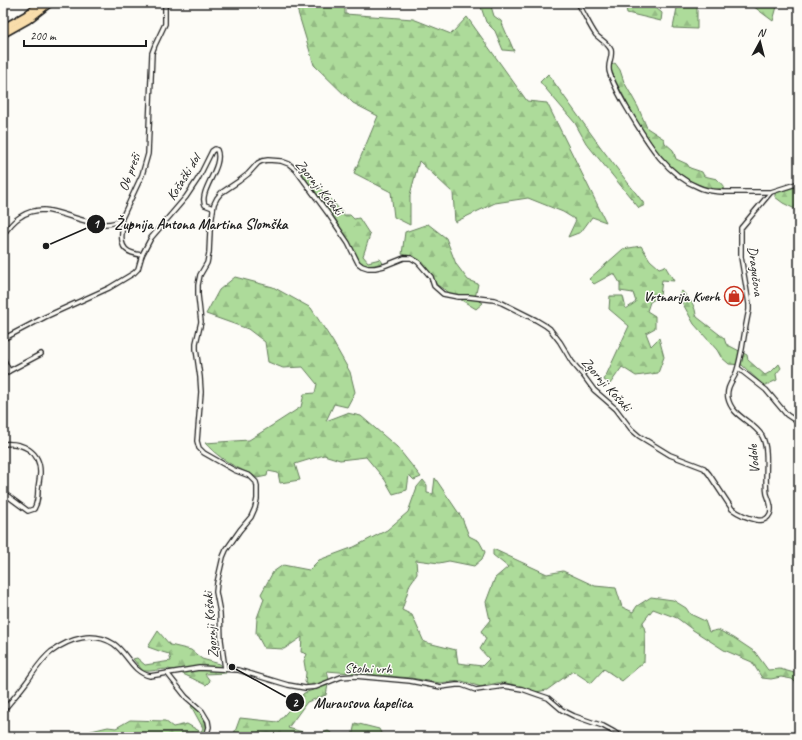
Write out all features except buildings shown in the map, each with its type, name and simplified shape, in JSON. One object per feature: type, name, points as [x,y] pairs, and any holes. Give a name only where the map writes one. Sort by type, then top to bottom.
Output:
[{"type":"highway","points":[[3,28],[26,15],[41,3]]},
{"type":"highway","points":[[3,34],[28,20],[50,3]]},
{"type":"street","name":"Ob preši","points":[[121,220],[126,212],[147,160],[152,54],[166,24],[165,3]]},
{"type":"street","points":[[578,3],[597,36],[607,45],[610,50],[611,55],[608,67],[625,105],[663,163],[676,174],[698,187],[720,192],[771,192],[799,183]]},
{"type":"street","name":"Košaški dol","points":[[3,339],[45,317],[109,288],[134,273],[138,269],[142,255],[151,238],[186,197],[198,179],[212,151],[215,149],[218,153],[218,159],[211,180],[204,194],[203,201],[209,208],[213,208]]},
{"type":"street","name":"Zgornji Košaki","points":[[226,669],[221,640],[220,613],[216,592],[217,583],[226,550],[251,517],[257,499],[258,486],[250,476],[234,470],[204,453],[199,448],[197,435],[201,392],[196,344],[201,322],[198,285],[200,275],[207,263],[213,208],[217,198],[221,192],[239,181],[262,161],[281,161],[289,164],[296,170],[329,215],[348,243],[358,263],[362,266],[375,268],[404,258],[411,258],[418,262],[431,277],[434,286],[443,294],[458,298],[469,297],[494,300],[536,320],[550,329],[572,362],[594,390],[616,409],[631,429],[639,436],[670,455],[690,463]]},
{"type":"street","name":"Dragučova","points":[[738,368],[749,304],[741,257],[741,228],[771,192]]},
{"type":"street","points":[[3,235],[21,216],[37,210],[52,211],[80,220],[98,223],[115,222],[121,220],[123,224],[122,239],[124,248],[132,253],[142,255]]},
{"type":"street","points":[[3,375],[40,354]]},
{"type":"street","points":[[3,358],[9,371]]},
{"type":"street","points":[[738,368],[766,390],[787,415],[799,423]]},
{"type":"street","name":"Vodole","points":[[690,463],[704,468],[732,509],[761,521],[766,519],[770,514],[771,508],[766,484],[765,444],[755,428],[731,407],[728,399],[727,392],[738,368]]},
{"type":"street","points":[[3,444],[19,444],[28,448],[38,461],[40,471],[36,505],[34,509],[28,511],[3,493]]},
{"type":"street","name":"Stolni vrh","points":[[3,711],[51,652],[76,639],[93,637],[103,639],[114,645],[137,670],[142,674],[150,676],[199,668],[238,670],[288,685],[304,688],[316,687],[341,677],[354,676],[410,681],[441,687],[462,685],[476,690],[499,686],[512,687],[548,698],[562,710],[574,716],[603,726],[621,737]]},
{"type":"street","points":[[167,673],[186,697],[202,711],[208,720],[209,727],[206,737]]},
{"type":"green space","points":[[298,3],[345,3],[345,14],[413,19],[451,34],[467,17],[527,101],[547,103],[606,222],[592,217],[581,232],[568,237],[576,220],[563,212],[528,198],[495,203],[455,222],[453,193],[419,161],[410,195],[410,225],[394,217],[391,192],[354,173],[378,116],[353,103],[314,65],[297,9]]},
{"type":"green space","points":[[476,3],[490,3],[494,16],[501,21],[514,51],[503,50],[495,31],[486,22],[480,4]]},
{"type":"green space","points":[[625,3],[650,3],[662,13],[661,21],[627,13]]},
{"type":"green space","points":[[678,3],[705,3],[697,4],[697,29],[673,28]]},
{"type":"green space","points":[[754,3],[778,3],[773,21],[753,6]]},
{"type":"green space","points":[[615,63],[620,70],[624,82],[638,107],[647,128],[664,139],[665,143],[673,150],[676,159],[687,164],[690,168],[702,172],[704,176],[717,179],[725,188],[713,190],[692,182],[662,159],[634,116],[615,80],[610,66]]},
{"type":"green space","points":[[548,74],[602,149],[645,205],[639,208],[586,143],[575,123],[540,82]]},
{"type":"green space","points":[[304,166],[312,179],[344,215],[350,215],[354,219],[359,218],[370,235],[363,256],[368,262],[380,259],[383,263],[367,265],[360,263],[336,220],[297,167]]},
{"type":"green space","points":[[799,186],[799,211],[775,197],[775,193]]},
{"type":"green space","points":[[428,224],[446,238],[456,264],[468,280],[478,284],[475,298],[483,303],[476,309],[437,285],[419,260],[412,256],[402,254],[405,232]]},
{"type":"green space","points":[[641,246],[650,260],[659,268],[665,266],[674,281],[662,280],[660,296],[650,302],[647,311],[655,316],[655,328],[646,333],[651,346],[659,338],[664,357],[658,373],[636,376],[622,367],[610,384],[604,380],[629,326],[609,309],[610,296],[623,296],[626,309],[636,302],[633,293],[620,291],[620,283],[614,273],[594,284],[589,279],[623,249]]},
{"type":"green space","points":[[235,277],[273,287],[311,308],[350,372],[355,392],[347,407],[334,404],[326,421],[347,413],[361,416],[397,447],[421,477],[414,480],[409,475],[407,490],[393,494],[385,480],[366,457],[340,460],[324,455],[295,464],[300,480],[280,483],[278,473],[268,471],[267,476],[257,478],[225,460],[205,443],[249,440],[301,407],[304,394],[315,393],[317,384],[303,367],[283,368],[268,362],[265,342],[248,329],[206,314],[219,290]]},
{"type":"green space","points":[[682,291],[693,305],[697,317],[724,338],[726,344],[747,355],[748,360],[765,375],[779,364],[781,368],[776,374],[777,380],[764,386],[742,365],[729,364],[721,357],[717,350],[694,324],[678,295]]},
{"type":"green space","points":[[435,478],[462,518],[469,536],[479,541],[485,552],[482,559],[474,566],[449,561],[439,563],[416,560],[417,574],[410,584],[402,610],[412,615],[424,642],[456,650],[458,663],[482,666],[489,659],[480,649],[486,639],[481,631],[490,620],[486,602],[495,578],[508,567],[493,555],[493,549],[547,574],[563,571],[595,586],[616,588],[622,607],[633,612],[637,606],[651,597],[673,600],[686,608],[690,614],[705,621],[709,632],[718,630],[734,638],[755,652],[768,670],[780,669],[798,674],[799,685],[792,679],[781,677],[771,679],[762,678],[752,662],[724,650],[677,618],[653,609],[643,622],[645,632],[644,662],[622,681],[604,669],[591,683],[573,671],[547,690],[536,692],[506,683],[497,683],[481,687],[462,681],[440,683],[411,678],[327,671],[329,680],[316,685],[308,686],[305,682],[306,673],[304,661],[307,654],[301,652],[302,637],[284,649],[264,648],[256,633],[257,618],[264,599],[261,594],[273,572],[283,565],[309,570],[319,560],[354,547],[387,530],[408,512],[417,487],[423,480],[427,485],[427,493],[433,494]]},
{"type":"green space","points":[[158,631],[170,645],[191,650],[202,659],[220,664],[226,673],[205,674],[210,681],[206,685],[182,673],[168,669],[143,671],[133,659],[137,658],[145,665],[171,661],[169,654],[148,647]]},
{"type":"green space","points":[[328,685],[326,695],[307,702],[288,728],[317,736],[328,731],[338,737],[280,737],[268,733],[251,737],[232,737],[240,718],[278,722],[304,693]]},
{"type":"green space","points":[[193,705],[201,711],[207,727],[205,737],[79,737],[91,731],[108,727],[116,728],[130,720],[165,721],[173,727],[187,724],[201,732],[203,728],[191,706]]},
{"type":"green space","points":[[355,723],[379,729],[383,737],[352,737]]},
{"type":"place","name":"Župnija Antona Martina Slomška","points":[[46,246]]},
{"type":"place","name":"Vrtnarija Kverh","points":[[734,296]]},
{"type":"place","name":"Murausova kapelica","points":[[232,667]]}]
